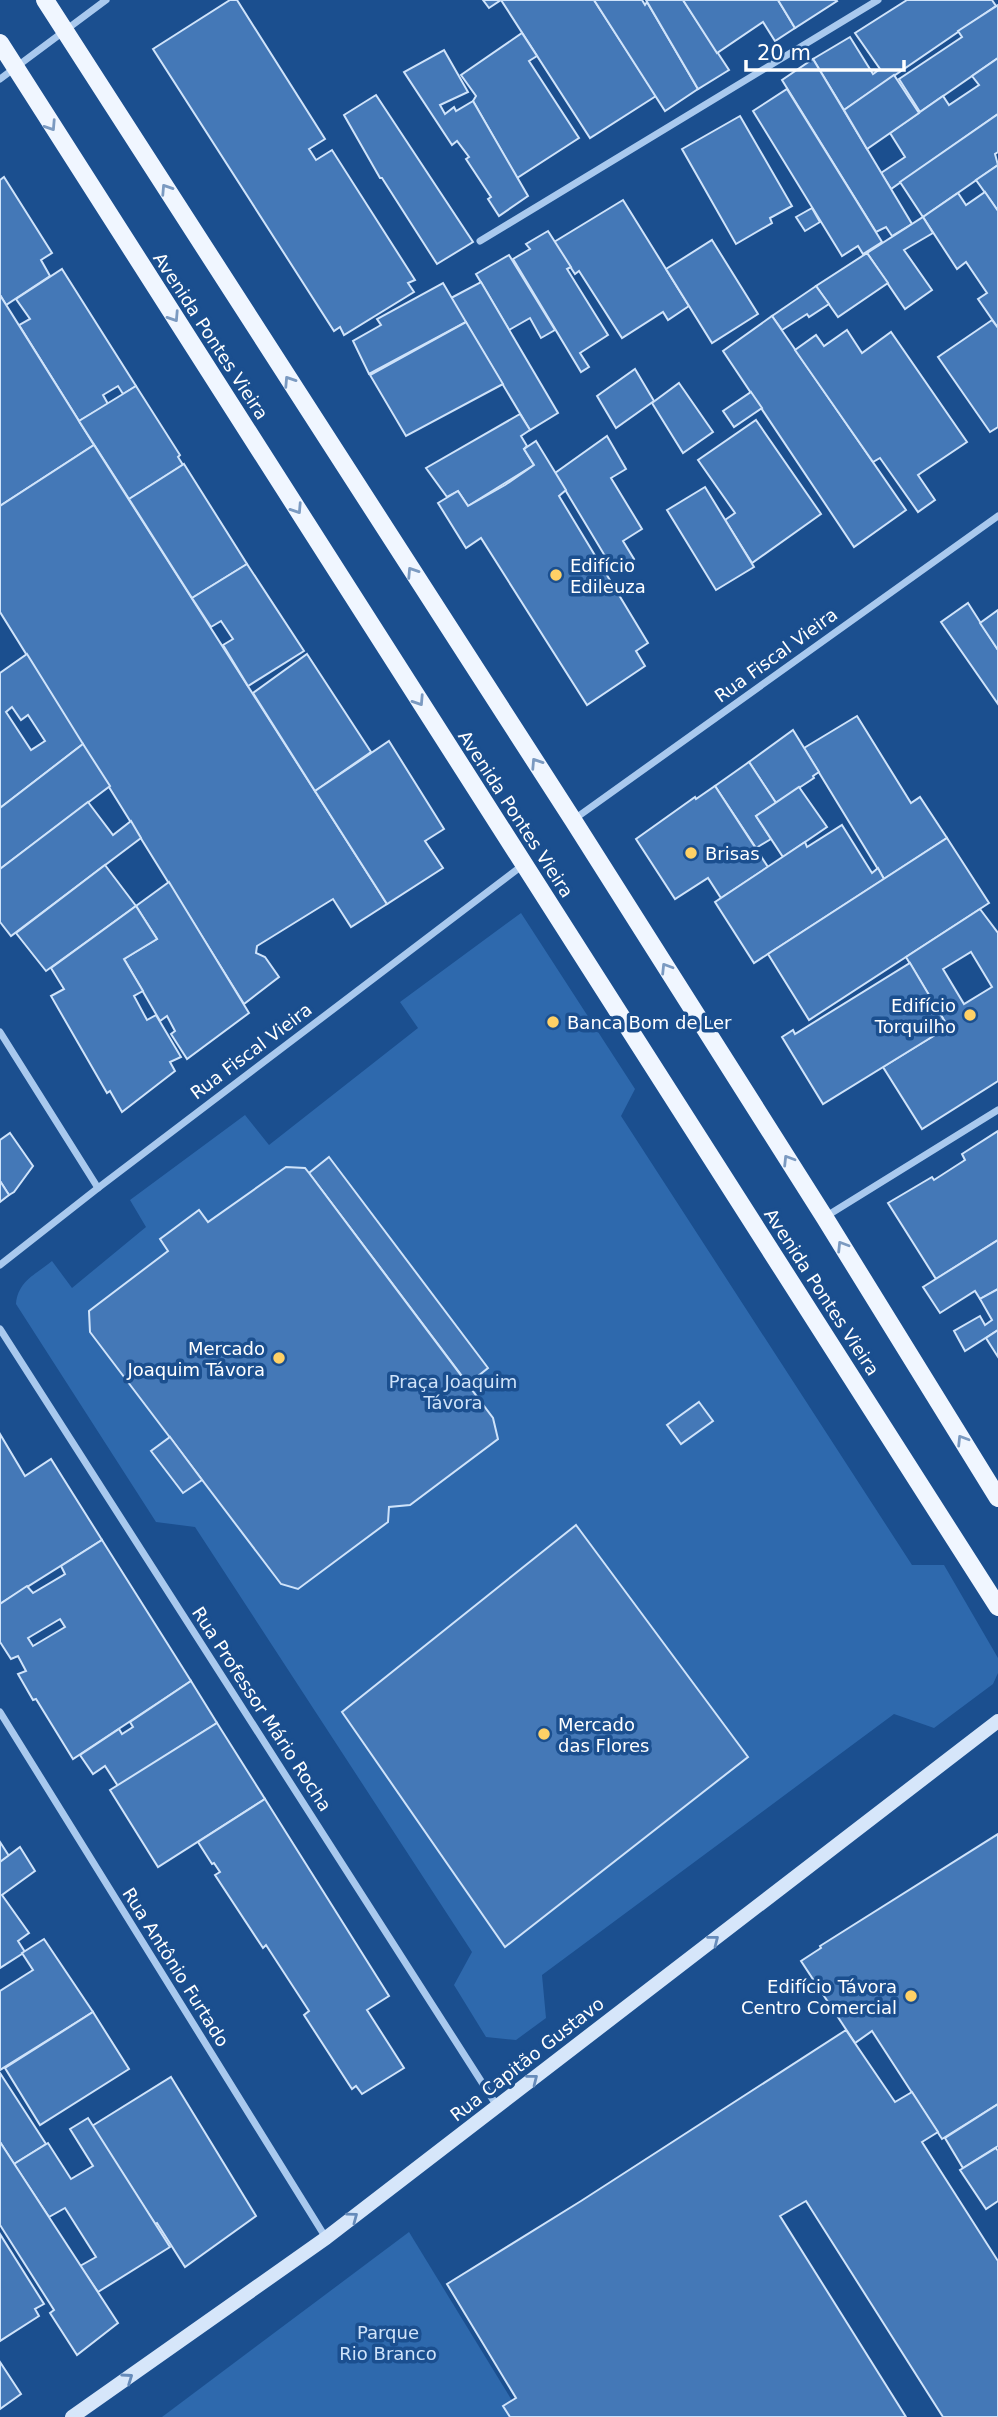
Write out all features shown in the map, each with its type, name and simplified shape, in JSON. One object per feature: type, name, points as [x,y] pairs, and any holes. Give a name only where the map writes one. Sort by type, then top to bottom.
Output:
[{"type":"main road","points":[[45,0],[573,820],[825,1218],[998,1498]]},
{"type":"main road","name":"Avenida Pontes Vieira","points":[[0,43],[7,74],[524,864],[998,1607]]},
{"type":"street","points":[[7,74],[106,0]]},
{"type":"street","points":[[480,242],[878,0]]},
{"type":"street","name":"Rua Fiscal Vieira","points":[[573,820],[998,516]]},
{"type":"street","name":"Rua Fiscal Vieira","points":[[0,1265],[524,864]]},
{"type":"street","points":[[0,1032],[99,1188]]},
{"type":"street","points":[[825,1218],[998,1110]]},
{"type":"street","name":"Rua Professor Mário Rocha","points":[[0,1329],[497,2106]]},
{"type":"street","name":"Rua Antônio Furtado","points":[[0,1713],[326,2238]]},
{"type":"street","name":"Rua Capitão Gustavo","points":[[72,2417],[326,2238],[998,1721]]},
{"type":"green space","name":"Praça Joaquim Távora","points":[[521,913],[635,1089],[621,1116],[912,1565],[944,1565],[998,1658],[998,1673],[993,1684],[934,1728],[894,1714],[542,1975],[546,2018],[516,2040],[486,2037],[454,1985],[472,1952],[195,1527],[156,1522],[16,1304],[24,1284],[52,1261],[72,1288],[146,1227],[130,1200],[245,1115],[269,1145],[418,1028],[400,1002]]},
{"type":"green space","name":"Parque Rio Branco","points":[[409,2232],[522,2417],[162,2417]]},
{"type":"building","points":[[230,0],[237,0],[325,139],[309,149],[316,160],[332,150],[415,280],[408,283],[414,292],[344,335],[340,327],[334,331],[153,49]]},
{"type":"building","points":[[483,0],[501,0],[489,8]]},
{"type":"building","points":[[501,0],[594,0],[656,96],[590,138]]},
{"type":"building","points":[[594,0],[642,0],[645,5],[647,2],[698,89],[665,111]]},
{"type":"building","points":[[646,0],[683,0],[729,70],[698,89]]},
{"type":"building","points":[[683,0],[778,0],[795,28],[775,41],[763,22],[717,53]]},
{"type":"building","points":[[778,0],[836,0],[837,1],[795,28]]},
{"type":"building","points":[[907,0],[992,0],[996,6],[844,110],[813,59],[850,37],[873,74],[880,69],[855,33]]},
{"type":"building","points":[[998,5],[998,58],[920,112],[899,79],[962,37],[958,31]]},
{"type":"building","points":[[522,33],[537,56],[529,61],[579,138],[517,178],[473,101],[476,96],[461,75]]},
{"type":"building","points":[[444,50],[468,92],[440,105],[445,114],[454,107],[456,111],[473,101],[528,196],[499,216],[488,199],[491,197],[466,159],[469,157],[457,141],[452,145],[404,72]]},
{"type":"building","points":[[998,58],[998,114],[891,189],[881,173],[905,157],[890,133],[943,96],[949,105],[979,85],[972,76]]},
{"type":"building","points":[[813,59],[912,224],[892,236],[886,227],[876,232],[782,80]]},
{"type":"building","points":[[894,75],[919,113],[867,149],[844,110]]},
{"type":"building","points":[[787,89],[882,242],[863,254],[858,246],[842,256],[753,111]]},
{"type":"building","points":[[376,95],[473,242],[437,264],[380,178],[344,115]]},
{"type":"building","points":[[998,114],[998,152],[995,154],[998,165],[923,217],[900,182]]},
{"type":"building","points":[[740,116],[792,206],[770,218],[772,223],[736,244],[682,149]]},
{"type":"building","points":[[998,165],[998,211],[976,180]]},
{"type":"building","points":[[4,177],[52,253],[41,260],[50,276],[6,305],[0,295],[0,180]]},
{"type":"building","points":[[985,192],[998,211],[998,328],[978,299],[987,293],[966,262],[957,269],[923,217],[958,193],[966,205]]},
{"type":"building","points":[[623,200],[689,306],[668,320],[663,312],[622,338],[579,271],[575,274],[554,242]]},
{"type":"building","points":[[812,208],[820,222],[805,231],[796,217]]},
{"type":"building","points":[[923,217],[933,233],[904,250],[932,290],[905,309],[867,253]]},
{"type":"building","points":[[548,231],[571,267],[567,269],[608,335],[580,353],[589,367],[581,372],[513,259],[530,249],[526,244]]},
{"type":"building","points":[[712,240],[758,314],[712,343],[666,269]]},
{"type":"building","points":[[867,253],[888,283],[838,317],[816,286]]},
{"type":"building","points":[[509,255],[555,330],[541,338],[530,318],[509,330],[476,274]]},
{"type":"building","points":[[62,269],[136,386],[123,394],[118,386],[103,395],[108,404],[79,421],[19,325],[30,319],[16,299]]},
{"type":"building","points":[[481,282],[558,413],[530,430],[451,298]]},
{"type":"building","points":[[443,283],[466,322],[369,374],[353,341],[381,325],[377,319]]},
{"type":"building","points":[[816,286],[829,304],[782,330],[772,316]]},
{"type":"building","points":[[0,295],[94,445],[0,506]]},
{"type":"building","points":[[772,316],[906,510],[854,547],[723,351]]},
{"type":"building","points":[[992,320],[998,328],[998,427],[990,432],[938,357]]},
{"type":"building","points":[[466,322],[503,384],[406,436],[370,375]]},
{"type":"building","points":[[847,330],[862,353],[891,332],[967,442],[918,475],[935,500],[918,512],[880,458],[873,462],[795,350],[816,335],[824,346]]},
{"type":"building","points":[[635,369],[654,401],[616,428],[597,396]]},
{"type":"building","points":[[679,383],[713,432],[683,453],[652,403]]},
{"type":"building","points":[[136,386],[180,455],[178,457],[183,465],[129,499],[79,421]]},
{"type":"building","points":[[751,392],[762,408],[734,427],[723,411]]},
{"type":"building","points":[[520,414],[530,430],[521,436],[527,446],[524,449],[534,465],[468,506],[458,491],[447,497],[426,468]]},
{"type":"building","points":[[756,420],[821,514],[752,563],[725,520],[735,513],[698,460]]},
{"type":"building","points":[[607,436],[626,469],[611,478],[642,529],[623,541],[634,559],[614,571],[555,473]]},
{"type":"building","name":"Edifício Edileuza","points":[[536,441],[566,490],[559,496],[648,643],[636,651],[645,666],[587,705],[481,538],[466,548],[438,503],[458,491],[468,506],[505,485],[534,465],[524,449]]},
{"type":"building","points":[[94,445],[387,904],[351,927],[333,899],[257,946],[256,953],[265,957],[279,977],[244,1004],[0,612],[0,506]]},
{"type":"building","points":[[184,464],[247,564],[192,598],[129,499]]},
{"type":"building","points":[[705,487],[754,567],[716,590],[667,510]]},
{"type":"building","points":[[247,564],[304,651],[248,686],[223,645],[233,639],[221,621],[211,627],[192,598]]},
{"type":"building","points":[[968,603],[998,650],[998,704],[941,622]]},
{"type":"building","points":[[998,610],[998,650],[980,623]]},
{"type":"building","points":[[27,654],[83,744],[0,808],[0,673]],"holes":[[[12,707],[21,720],[28,715],[45,741],[31,750],[6,712]]]},
{"type":"building","points":[[307,654],[371,752],[315,791],[253,693]]},
{"type":"building","points":[[857,716],[911,803],[920,797],[947,838],[884,879],[804,748]]},
{"type":"building","points":[[793,730],[819,772],[776,803],[749,762]]},
{"type":"building","points":[[389,741],[444,829],[425,841],[443,868],[387,904],[315,791]]},
{"type":"building","points":[[83,744],[110,786],[0,869],[0,808]]},
{"type":"building","points":[[749,762],[776,803],[756,816],[771,839],[756,848],[715,786]]},
{"type":"building","points":[[715,786],[768,867],[721,898],[708,878],[675,899],[636,839]]},
{"type":"building","points":[[799,787],[827,827],[783,857],[756,816]]},
{"type":"building","points":[[88,802],[113,835],[131,821],[141,838],[11,936],[0,922],[0,869]]},
{"type":"building","points":[[842,825],[872,873],[878,868],[884,879],[754,963],[715,902],[805,842],[807,847]]},
{"type":"building","points":[[947,838],[989,903],[809,1020],[768,954]]},
{"type":"building","points":[[105,865],[136,906],[46,971],[16,933]]},
{"type":"building","points":[[169,882],[249,1013],[187,1059],[171,1034],[175,1031],[167,1016],[160,1021],[124,959],[157,939],[136,906]]},
{"type":"building","points":[[136,906],[157,939],[124,959],[143,991],[134,996],[147,1020],[156,1015],[181,1057],[170,1062],[175,1071],[122,1112],[110,1091],[107,1093],[51,996],[64,989],[51,968]]},
{"type":"building","name":"Edifício Torquilho","points":[[980,909],[998,933],[998,1081],[922,1129],[883,1067],[948,1027],[906,957]],"holes":[[[971,952],[992,987],[964,1004],[943,969]]]},
{"type":"building","points":[[910,963],[948,1027],[823,1104],[782,1037],[793,1030],[795,1034]]},
{"type":"building","points":[[998,1131],[998,1240],[936,1279],[888,1203],[932,1177],[934,1180],[965,1160],[962,1154]]},
{"type":"building","points":[[10,1133],[33,1166],[9,1195],[0,1181],[0,1140]]},
{"type":"building","points":[[329,1157],[488,1368],[468,1384],[309,1173]]},
{"type":"building","name":"Mercado Joaquim Távora","points":[[286,1167],[305,1168],[309,1173],[493,1418],[498,1439],[410,1505],[389,1507],[388,1522],[298,1589],[281,1584],[90,1332],[89,1311],[168,1251],[160,1239],[199,1210],[208,1222]]},
{"type":"building","points":[[0,1181],[9,1195],[0,1202]]},
{"type":"building","points":[[998,1240],[998,1289],[980,1299],[975,1291],[940,1313],[923,1287]]},
{"type":"building","points":[[998,1289],[998,1330],[965,1351],[954,1331],[980,1316],[985,1325],[992,1320],[980,1299]]},
{"type":"building","points":[[998,1330],[998,1357],[986,1338]]},
{"type":"building","points":[[699,1402],[713,1421],[681,1444],[667,1425]]},
{"type":"building","points":[[0,1434],[25,1476],[51,1459],[102,1540],[0,1604]]},
{"type":"building","points":[[170,1437],[202,1480],[183,1493],[151,1451]]},
{"type":"building","name":"Mercado das Flores","points":[[576,1525],[748,1757],[505,1947],[342,1712]]},
{"type":"building","points":[[102,1540],[191,1681],[73,1759],[18,1674],[26,1671],[18,1656],[11,1659],[0,1642],[0,1604],[27,1586],[33,1593],[65,1574],[61,1566]],"holes":[[[60,1619],[65,1627],[33,1646],[28,1638]]]},
{"type":"building","points":[[191,1681],[217,1723],[118,1786],[105,1766],[93,1774],[80,1755],[119,1729],[122,1734],[133,1727],[130,1722]]},
{"type":"building","points":[[217,1723],[265,1799],[158,1867],[110,1790]]},
{"type":"building","points":[[265,1799],[389,1996],[367,2010],[404,2068],[362,2094],[356,2086],[352,2089],[304,2015],[309,2011],[266,1945],[263,1948],[215,1875],[220,1872],[198,1842]]},
{"type":"building","name":"Edifício Távora Centro Comercial","points":[[998,1834],[998,2104],[942,2139],[872,2031],[855,2043],[801,1961],[821,1948],[820,1946]]},
{"type":"building","points":[[0,1842],[9,1856],[0,1862]]},
{"type":"building","points":[[20,1847],[35,1871],[2,1895],[29,1933],[18,1941],[25,1952],[0,1968],[0,1862]]},
{"type":"building","points":[[44,1939],[93,2012],[0,2070],[0,1991],[33,1970],[22,1953]]},
{"type":"building","points":[[93,2012],[129,2069],[40,2125],[5,2068]]},
{"type":"building","points":[[846,2030],[895,2102],[912,2092],[938,2132],[922,2142],[998,2261],[998,2417],[943,2417],[806,2201],[780,2216],[906,2417],[510,2417],[503,2406],[516,2398],[447,2284]]},
{"type":"building","points":[[0,2073],[46,2144],[14,2164],[0,2142]]},
{"type":"building","points":[[171,2077],[256,2216],[185,2267],[92,2126]]},
{"type":"building","points":[[998,2104],[998,2146],[963,2168],[945,2138]]},
{"type":"building","points":[[88,2118],[170,2247],[98,2292],[80,2266],[96,2257],[65,2208],[49,2217],[14,2164],[48,2143],[71,2179],[93,2166],[70,2129]]},
{"type":"building","points":[[0,2142],[118,2323],[77,2355],[50,2313],[54,2310],[0,2225]]},
{"type":"building","points":[[996,2148],[998,2201],[986,2209],[960,2170]]},
{"type":"building","points":[[0,2234],[44,2304],[35,2309],[39,2316],[0,2341]]},
{"type":"building","points":[[0,2362],[21,2394],[0,2409]]},
{"type":"place","name":"Edifício Edileuza","points":[[556,575]]},
{"type":"place","name":"Brisas","points":[[691,853]]},
{"type":"place","name":"Edifício Torquilho","points":[[970,1015]]},
{"type":"place","name":"Banca Bom de Ler","points":[[553,1022]]},
{"type":"place","name":"Mercado Joaquim Távora","points":[[279,1358]]},
{"type":"place","name":"Mercado das Flores","points":[[544,1734]]},
{"type":"place","name":"Edifício Távora Centro Comercial","points":[[911,1996]]}]
